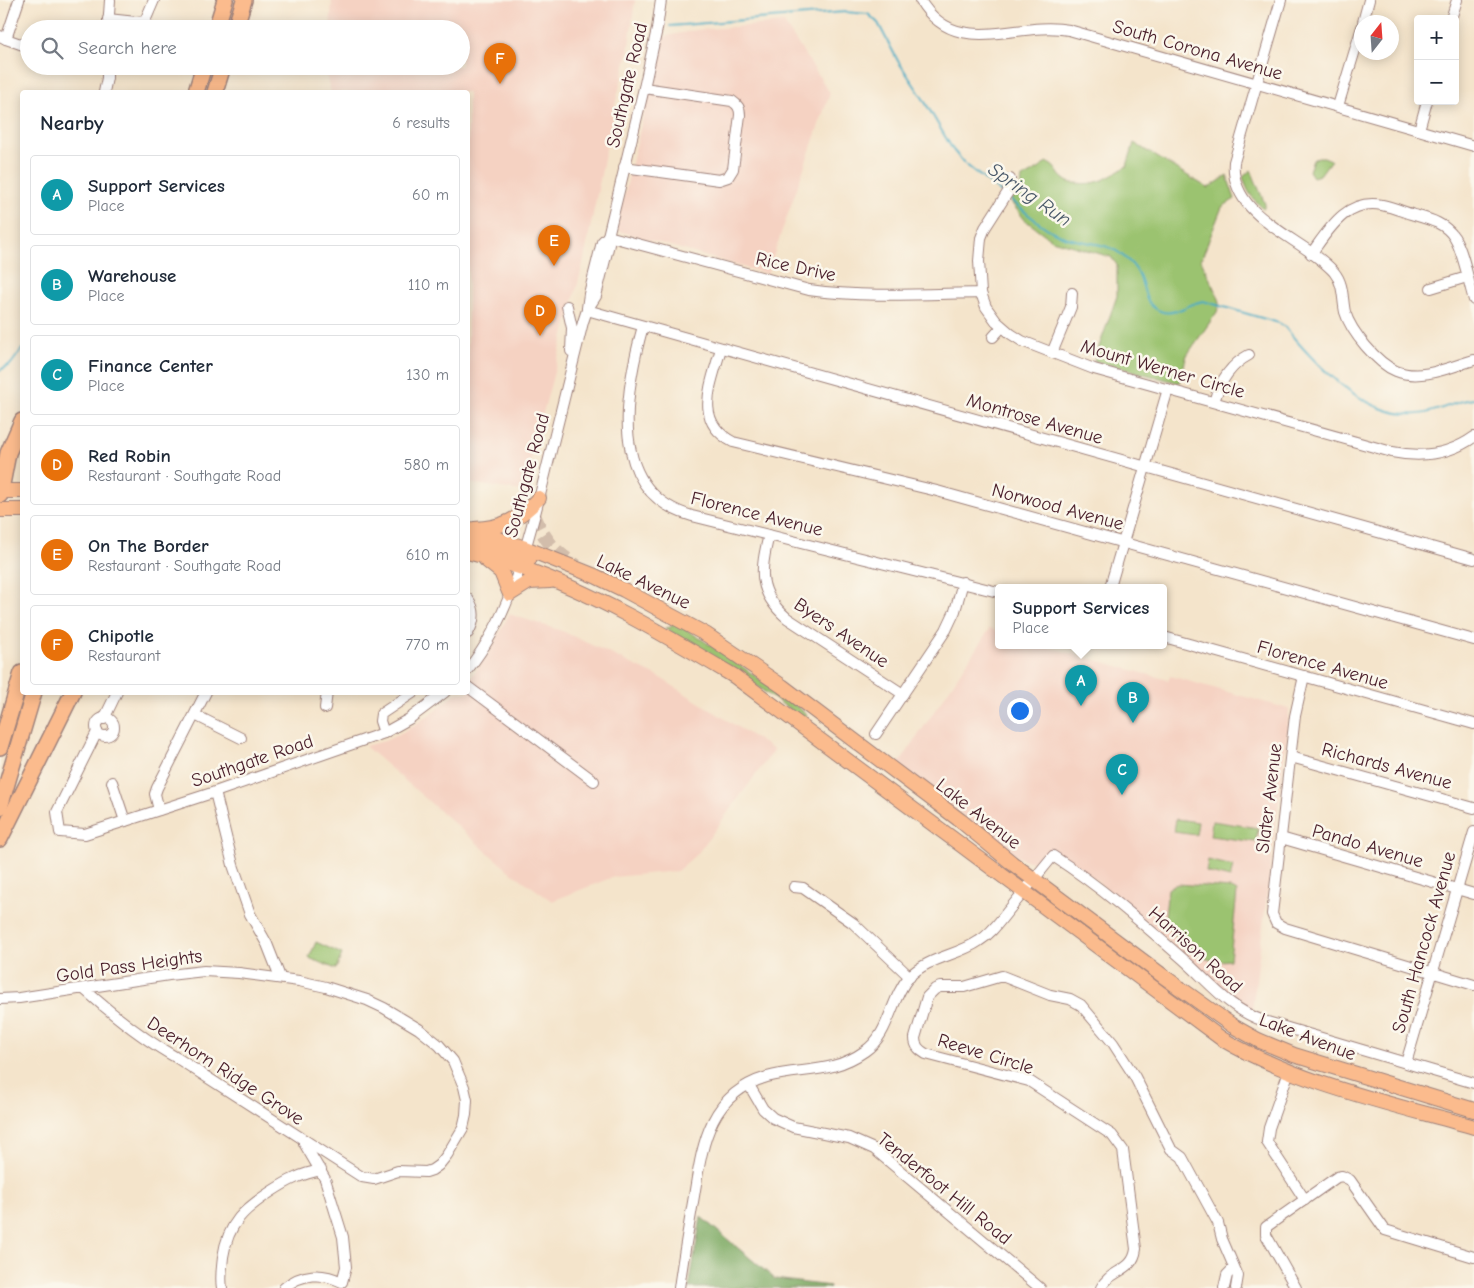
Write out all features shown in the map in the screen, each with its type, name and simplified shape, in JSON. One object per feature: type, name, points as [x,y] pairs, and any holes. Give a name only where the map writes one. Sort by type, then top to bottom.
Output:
[{"type":"highway","points":[[219,20],[225,0]]},
{"type":"highway","points":[[238,20],[244,0]]},
{"type":"highway","points":[[197,90],[201,75]]},
{"type":"highway","points":[[217,90],[221,75]]},
{"type":"highway","points":[[0,492],[4,458],[20,425]]},
{"type":"highway","points":[[0,746],[20,680]]},
{"type":"highway","points":[[0,807],[33,695]]},
{"type":"highway","points":[[0,839],[72,695]]},
{"type":"main road","points":[[0,492],[20,491]]},
{"type":"main road","points":[[470,529],[488,529],[508,523],[521,516],[539,498]]},
{"type":"main road","points":[[0,510],[20,510]]},
{"type":"main road","name":"Lake Avenue","points":[[470,530],[522,558],[556,582],[647,625],[734,676],[1222,1039],[1258,1059],[1289,1071],[1326,1084],[1474,1128]]},
{"type":"main road","points":[[470,542],[522,558]]},
{"type":"main road","points":[[471,553],[488,561],[500,572],[510,594],[529,582],[543,580],[556,582]]},
{"type":"main road","name":"Lake Avenue","points":[[471,553],[522,558],[618,587],[692,626],[741,657],[961,821],[1034,879],[1207,1009],[1258,1040],[1294,1055],[1340,1070],[1474,1110]]},
{"type":"street","points":[[19,0],[3,38],[20,44]]},
{"type":"street","points":[[108,20],[110,0]]},
{"type":"street","points":[[143,20],[147,17],[154,0]]},
{"type":"street","name":"Southgate Road","points":[[470,666],[491,636],[510,594],[522,558],[587,310],[602,242],[608,236],[644,88],[657,29],[661,0]]},
{"type":"street","name":"South Corona Avenue","points":[[920,0],[942,25],[959,32],[979,34],[1059,28],[1474,146]]},
{"type":"street","points":[[1279,0],[1234,162],[1234,178],[1243,200],[1329,268],[1339,280],[1346,313],[1352,326],[1381,362],[1397,371],[1420,375],[1474,360]]},
{"type":"street","points":[[1365,15],[1370,0]]},
{"type":"street","points":[[1452,15],[1457,0]]},
{"type":"street","points":[[1338,106],[1354,53]]},
{"type":"street","points":[[104,90],[107,75]]},
{"type":"street","points":[[624,167],[719,180],[728,177],[733,169],[740,115],[740,110],[736,103],[644,88]]},
{"type":"street","points":[[1419,130],[1426,105]]},
{"type":"street","name":"Mount Werner Circle","points":[[1010,179],[1008,192],[990,218],[981,238],[979,261],[981,292],[991,315],[1002,327],[1022,340],[1094,369],[1397,453],[1437,459],[1474,437]]},
{"type":"street","points":[[1312,254],[1334,222],[1355,203],[1382,205],[1452,227],[1474,300]]},
{"type":"street","name":"Rice Drive","points":[[608,236],[809,290],[856,294],[981,292]]},
{"type":"street","points":[[1431,288],[1467,277]]},
{"type":"street","points":[[1052,353],[1071,307],[1072,293]]},
{"type":"street","points":[[567,306],[572,328],[569,376]]},
{"type":"street","name":"Montrose Avenue","points":[[587,310],[1474,559]]},
{"type":"street","points":[[1334,317],[1346,313]]},
{"type":"street","name":"Florence Avenue","points":[[643,326],[631,377],[628,418],[631,452],[641,479],[652,494],[684,514],[995,591]]},
{"type":"street","points":[[993,337],[1002,327]]},
{"type":"street","name":"Norwood Avenue","points":[[721,348],[708,395],[708,412],[710,420],[718,433],[733,442],[937,491],[1474,640]]},
{"type":"street","points":[[1214,402],[1224,376],[1243,358],[1249,355]]},
{"type":"street","points":[[1111,584],[1168,389]]},
{"type":"street","points":[[1310,428],[1313,418]]},
{"type":"street","name":"Byers Avenue","points":[[769,535],[762,574],[766,591],[774,606],[787,618],[903,694]]},
{"type":"street","points":[[876,734],[951,621],[963,582]]},
{"type":"street","points":[[470,603],[473,608],[474,620],[470,629]]},
{"type":"street","name":"Florence Avenue","points":[[1167,638],[1474,724]]},
{"type":"street","name":"Slater Avenue","points":[[1304,676],[1295,716],[1272,914],[1276,923],[1285,928],[1432,973]]},
{"type":"street","points":[[470,688],[594,781]]},
{"type":"street","points":[[104,719],[112,722],[114,725],[110,735],[105,736],[98,732],[96,726],[98,722],[104,719],[116,695]]},
{"type":"street","points":[[159,810],[155,794],[157,788],[204,695]]},
{"type":"street","points":[[325,708],[327,695]]},
{"type":"street","points":[[384,733],[380,721],[381,714],[410,695]]},
{"type":"street","name":"Southgate Road","points":[[98,732],[57,812],[60,832],[84,834],[216,792],[384,733],[409,719],[440,695]]},
{"type":"street","points":[[195,714],[241,738]]},
{"type":"street","name":"Richards Avenue","points":[[1291,757],[1474,808]]},
{"type":"street","points":[[112,782],[125,821]]},
{"type":"street","points":[[216,792],[233,865],[250,914],[267,944],[280,977]]},
{"type":"street","name":"South Hancock Avenue","points":[[1406,1063],[1474,832]]},
{"type":"street","name":"Pando Avenue","points":[[1281,838],[1474,894]]},
{"type":"street","name":"Harrison Road","points":[[1034,879],[1053,856],[1085,877],[1135,917],[1242,1012],[1253,1017],[1474,1083]]},
{"type":"street","points":[[678,1288],[705,1137],[723,1106],[739,1091],[759,1080],[783,1074],[822,1070],[867,1050],[878,1037],[910,977],[924,965],[961,951],[988,935],[1034,879]]},
{"type":"street","points":[[794,887],[803,888],[852,923],[910,977]]},
{"type":"street","name":"Gold Pass Heights","points":[[0,999],[84,989],[190,972],[239,973],[280,977],[326,987],[367,1000],[419,1029],[439,1045],[453,1061],[462,1080],[467,1100],[463,1128],[439,1165],[426,1172],[398,1171],[374,1179],[362,1177],[302,1140]]},
{"type":"street","points":[[1432,973],[1474,985]]},
{"type":"street","name":"Reeve Circle","points":[[1101,1288],[1108,1278],[1131,1264],[1136,1249],[1120,1145],[1112,1135],[1029,1081],[926,1054],[918,1049],[915,1038],[928,997],[935,989],[940,987],[964,987],[1002,976],[1081,1005],[1113,1043],[1135,1077],[1171,1149],[1182,1157],[1218,1223],[1222,1239],[1238,1276],[1236,1288]]},
{"type":"street","name":"Deerhorn Ridge Grove","points":[[84,989],[121,1022],[154,1046],[177,1058],[302,1140],[321,1170],[343,1237],[346,1267],[345,1285],[325,1276],[315,1275],[304,1276],[284,1288]]},
{"type":"street","points":[[1289,1071],[1269,1128],[1267,1142],[1305,1200]]},
{"type":"street","name":"Tenderfoot Hill Road","points":[[748,1085],[763,1109],[778,1121],[793,1127],[849,1138],[874,1149],[1040,1288]]},
{"type":"street","points":[[222,1288],[221,1272],[225,1245],[228,1234],[236,1221],[257,1201],[297,1176],[321,1170]]},
{"type":"street","points":[[1296,1288],[1265,1231],[1268,1224],[1337,1177],[1342,1176],[1350,1180],[1382,1227],[1388,1232],[1474,1258]]},
{"type":"street","points":[[1224,1288],[1227,1275],[1234,1268]]},
{"type":"shaded area","points":[[332,0],[635,0],[628,53],[614,109],[583,264],[522,491],[470,483],[470,90],[330,90],[327,78],[327,75],[470,75],[470,20],[331,20]]},
{"type":"shaded area","points":[[784,23],[830,93],[767,274],[619,231],[617,226],[662,37],[696,30]]},
{"type":"shaded area","points":[[509,614],[562,631],[659,677],[774,750],[698,853],[677,871],[613,877],[552,901],[508,870],[365,746],[385,741],[407,730],[435,711],[454,695],[470,695],[470,678],[489,653]]},
{"type":"shaded area","points":[[990,628],[995,630],[995,649],[1056,649],[1168,680],[1170,676],[1289,709],[1252,1012],[1076,864],[1052,849],[1043,860],[1037,863],[1017,856],[897,767]]},
{"type":"green space","points":[[1134,143],[1208,188],[1227,176],[1235,199],[1222,207],[1201,260],[1220,301],[1217,312],[1187,355],[1179,383],[1094,361],[1117,296],[1117,265],[1111,257],[1052,240],[1025,220],[1010,201],[1021,185],[1022,178],[1040,168],[1046,162],[1053,166],[1062,178],[1069,182],[1084,184],[1103,180],[1127,166]]},
{"type":"green space","points":[[1318,157],[1331,160],[1320,175],[1313,177],[1309,171],[1313,160]]},
{"type":"green space","points":[[1251,170],[1265,204],[1263,208],[1248,191],[1243,177]]},
{"type":"green space","points":[[670,620],[723,653],[807,714],[805,720],[739,674],[665,628],[672,627]]},
{"type":"green space","points":[[1176,819],[1198,822],[1196,835],[1174,832]]},
{"type":"green space","points":[[1212,821],[1258,828],[1256,842],[1210,836]]},
{"type":"green space","points":[[1208,860],[1233,866],[1230,878],[1206,872]]},
{"type":"green space","points":[[1178,884],[1230,888],[1237,892],[1230,960],[1219,961],[1200,956],[1186,946],[1164,924],[1168,889]]},
{"type":"green space","points":[[316,942],[342,954],[336,969],[309,958]]},
{"type":"green space","points":[[701,1217],[775,1279],[830,1286],[830,1288],[689,1288]]},
{"type":"waterway","name":"Spring Run","points":[[670,26],[845,12],[868,14],[878,23],[898,61],[953,150],[965,164],[1003,194]]},
{"type":"waterway","name":"Spring Run","points":[[1009,199],[1055,233],[1069,239],[1102,245],[1117,251],[1137,271],[1148,301],[1157,310],[1173,312],[1203,301],[1279,323],[1284,326],[1310,356],[1343,386],[1379,408],[1399,413],[1418,414],[1474,399]]},
{"type":"waterway","name":"Spring Run","points":[[0,370],[11,364],[20,352]]},
{"type":"tunnel","points":[[534,515],[542,531],[556,550],[577,566]]},
{"type":"place","name":"Chipotle","points":[[500,84]]},
{"type":"place","name":"On The Border","points":[[554,266]]},
{"type":"place","name":"Red Robin","points":[[540,336]]},
{"type":"place","name":"Support Services","points":[[1081,706]]},
{"type":"place","name":"Warehouse","points":[[1133,723]]},
{"type":"place","name":"Finance Center","points":[[1122,795]]}]
